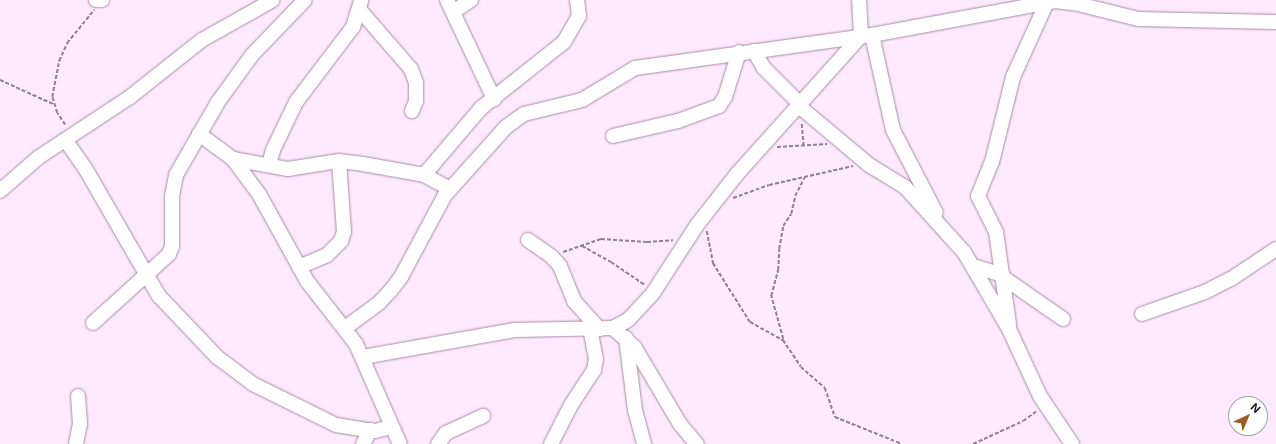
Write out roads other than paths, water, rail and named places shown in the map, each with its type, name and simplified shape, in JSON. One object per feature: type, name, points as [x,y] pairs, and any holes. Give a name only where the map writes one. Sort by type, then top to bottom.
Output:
[{"type":"street","points":[[0,191],[39,157],[69,139],[130,96],[202,40],[273,0]]},
{"type":"street","points":[[93,323],[164,260],[172,246],[174,185],[199,134],[218,102],[252,55],[305,0]]},
{"type":"street","points":[[471,0],[450,6],[494,99]]},
{"type":"street","points":[[424,175],[460,132],[494,99],[564,42],[578,16],[576,0]]},
{"type":"street","points":[[859,0],[866,36],[893,130],[943,228]]},
{"type":"street","points":[[1009,329],[1003,276],[994,227],[982,208],[978,196],[992,162],[1013,77],[1047,2]]},
{"type":"street","points":[[345,328],[380,303],[394,286],[450,189],[488,150],[498,134],[524,114],[582,100],[635,68],[739,52],[866,36],[1047,2],[1077,2],[1138,19],[1276,22]]},
{"type":"street","points":[[360,4],[411,69],[416,95],[412,111]]},
{"type":"street","points":[[269,165],[273,150],[296,102],[353,27],[360,4]]},
{"type":"street","points":[[363,357],[515,330],[613,328],[633,316],[653,293],[687,240],[737,174],[800,107],[836,63],[866,36]]},
{"type":"street","points":[[754,51],[764,68],[800,107],[866,162],[905,188],[943,228],[973,266],[1009,329],[1045,404],[1072,444]]},
{"type":"street","points":[[613,136],[678,121],[719,106],[725,97],[739,52]]},
{"type":"street","points":[[199,134],[232,159],[275,220],[299,267],[345,328],[363,357],[400,444]]},
{"type":"street","points":[[69,139],[146,277],[170,310],[201,342],[253,384],[336,425],[370,430],[392,427]]},
{"type":"street","points":[[232,159],[288,169],[339,161],[424,175],[450,189]]},
{"type":"street","points":[[299,267],[327,255],[341,241],[344,232],[339,161]]},
{"type":"street","points":[[528,240],[553,259],[562,271],[574,300],[594,329],[596,359],[594,370],[571,404],[551,444]]},
{"type":"street","points":[[1142,314],[1205,292],[1231,279],[1276,249]]},
{"type":"street","points":[[973,266],[1003,276],[1063,319]]},
{"type":"street","points":[[633,316],[627,340],[634,410],[644,444]]},
{"type":"street","points":[[613,328],[627,340],[651,373],[680,424],[697,444]]},
{"type":"street","points":[[76,444],[80,424],[78,396]]},
{"type":"street","points":[[438,444],[446,433],[483,416]]},
{"type":"street","points":[[363,444],[370,430]]}]
